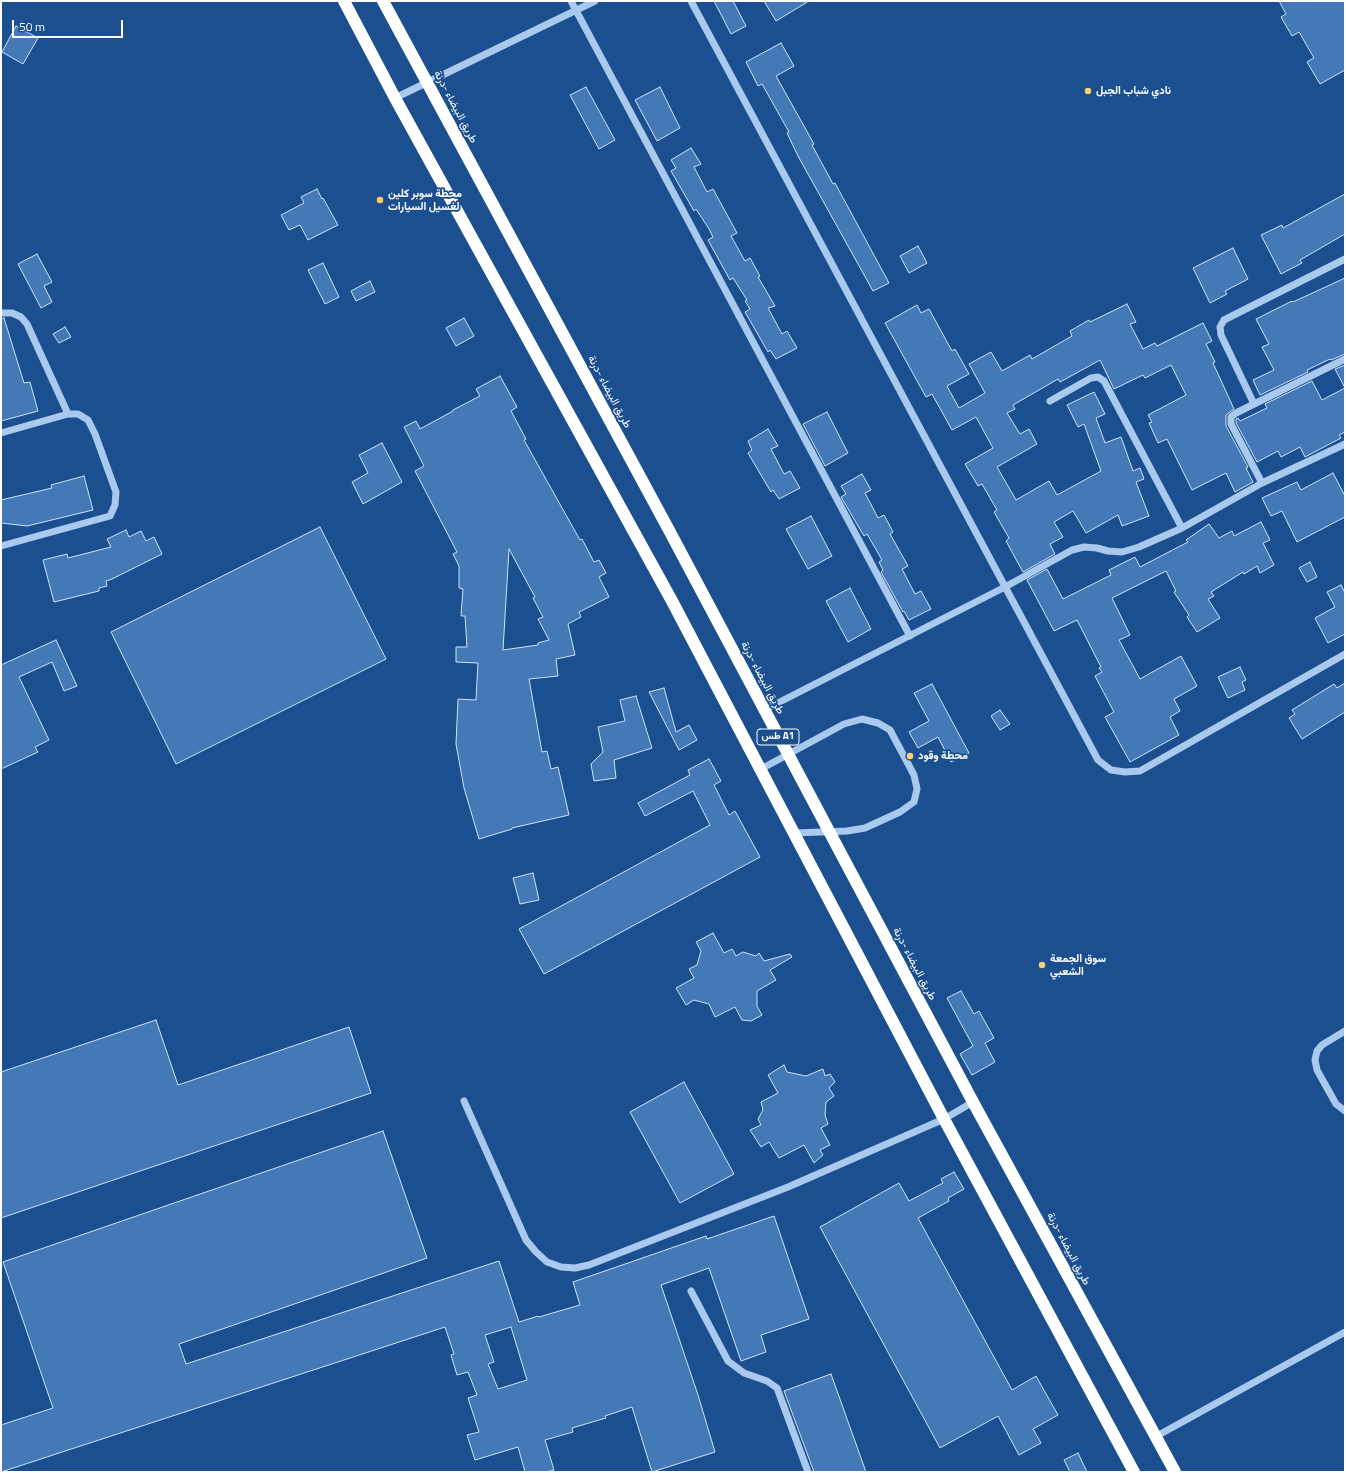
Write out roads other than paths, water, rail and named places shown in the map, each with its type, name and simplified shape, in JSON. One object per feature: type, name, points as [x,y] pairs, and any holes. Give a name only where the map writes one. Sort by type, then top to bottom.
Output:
[{"type":"highway","name":"طس A1","points":[[344,1],[395,98],[668,594],[944,1119],[1134,1472]]},
{"type":"highway","name":"طريق البيضاء -درنة","points":[[383,1],[662,518],[828,832],[1155,1438],[1175,1472]]},
{"type":"street","points":[[572,1],[910,636]]},
{"type":"street","points":[[395,98],[427,84],[596,1]]},
{"type":"street","points":[[691,1],[1098,760],[1111,770],[1125,772],[1140,771],[1345,654]]},
{"type":"street","points":[[1254,404],[1221,336],[1220,327],[1224,320],[1345,259]]},
{"type":"street","points":[[1,313],[12,313],[17,315],[27,324],[68,414]]},
{"type":"street","points":[[1262,483],[1231,424],[1231,417],[1236,413],[1345,359]]},
{"type":"street","points":[[1050,400],[1091,378],[1098,377],[1104,382],[1182,528]]},
{"type":"street","points":[[1,433],[68,414],[78,414],[88,420],[95,434],[116,492],[115,505],[110,516],[1,546]]},
{"type":"street","points":[[764,710],[1005,588],[1072,550],[1084,547],[1122,552],[1139,547],[1182,528],[1262,483],[1345,444]]},
{"type":"street","points":[[761,769],[844,724],[862,719],[878,723],[890,730],[914,775],[917,788],[914,802],[900,812],[865,828],[847,832],[795,833]]},
{"type":"street","points":[[1345,1031],[1322,1045],[1315,1060],[1317,1070],[1336,1104],[1345,1111]]},
{"type":"street","points":[[464,1101],[526,1240],[547,1262],[575,1268],[589,1266],[751,1203],[944,1119],[974,1102]]},
{"type":"street","points":[[691,1291],[728,1360],[744,1373],[767,1381],[777,1388],[808,1472]]},
{"type":"street","points":[[1155,1438],[1345,1332]]},
{"type":"place","name":"نادي شباب الجبل","points":[[1088,91]]},
{"type":"place","name":"محطة سوبر كلين لغسيل السيارات","points":[[380,200]]},
{"type":"place","name":"محطة وقود","points":[[910,756]]},
{"type":"place","name":"سوق الجمعة الشعبي","points":[[1042,965]]}]
